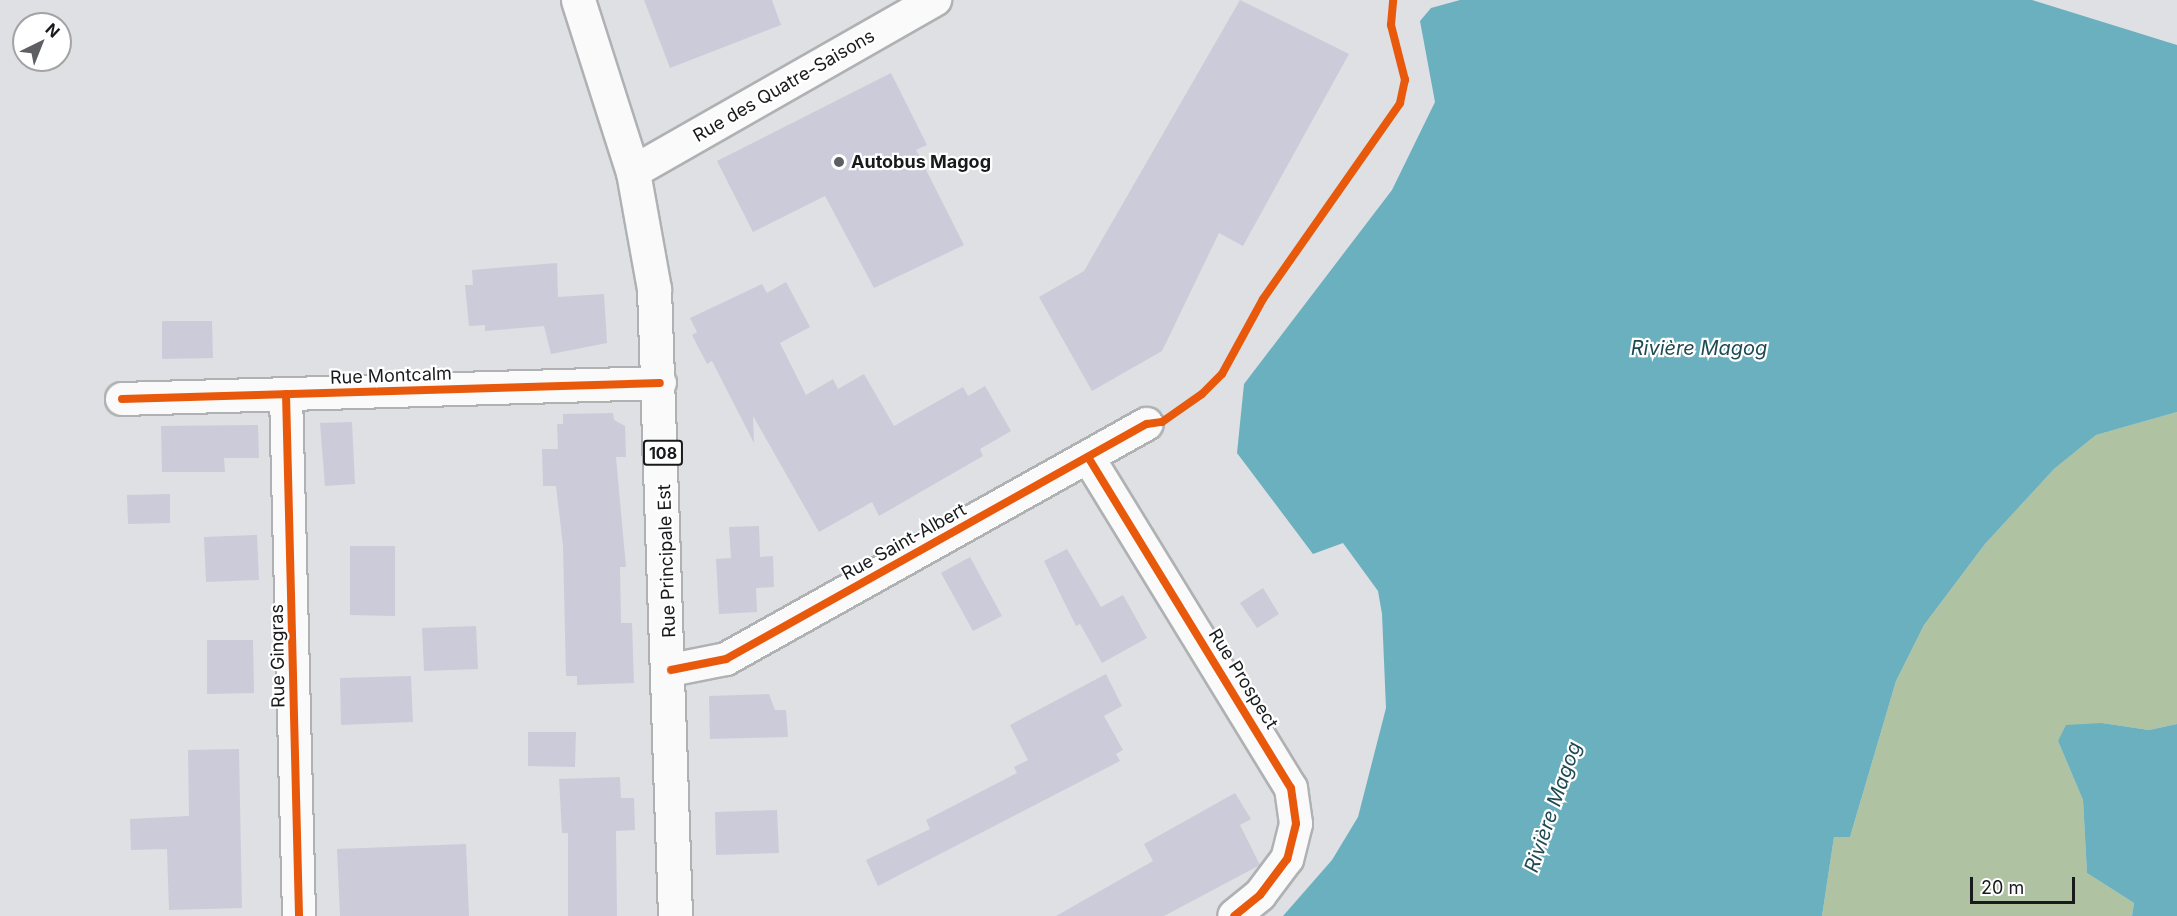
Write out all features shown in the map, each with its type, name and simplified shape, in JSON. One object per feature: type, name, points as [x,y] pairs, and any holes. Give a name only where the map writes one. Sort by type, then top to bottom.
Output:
[{"type":"main road","name":"Rue Principale Est","points":[[578,0],[633,172],[654,289],[671,670],[675,916]]},
{"type":"street","name":"Rue des Quatre-Saisons","points":[[633,172],[935,0]]},
{"type":"street","name":"Rue Montcalm","points":[[122,399],[660,384]]},
{"type":"street","name":"Rue Gingras","points":[[286,394],[299,916]]},
{"type":"street","name":"Rue Saint-Albert","points":[[671,670],[726,659],[1147,424]]},
{"type":"street","name":"Rue Prospect","points":[[1088,457],[1291,788],[1296,824],[1287,859],[1260,895],[1234,916]]},
{"type":"green space","points":[[2177,412],[2177,724],[2149,730],[2102,723],[2058,741],[2083,800],[2087,873],[2134,903],[2132,916],[1822,916],[1834,837],[1850,837],[1896,681],[1924,625],[1985,544],[2054,469],[2096,435]]},
{"type":"water","name":"Rivière Magog","points":[[1460,0],[2032,0],[2177,45],[2177,412],[2096,435],[2054,469],[1985,544],[1924,625],[1896,681],[1850,837],[1834,837],[1822,916],[1283,916],[1332,860],[1358,817],[1386,708],[1382,614],[1378,591],[1343,543],[1313,554],[1237,453],[1244,384],[1392,190],[1435,102],[1420,21],[1431,8]]},
{"type":"water","points":[[2102,723],[2149,730],[2177,724],[2177,916],[2132,916],[2134,903],[2087,873],[2083,800],[2058,741],[2066,725]]},
{"type":"building","points":[[644,0],[772,0],[781,25],[670,68]]},
{"type":"building","points":[[1240,0],[1349,54],[1243,246],[1219,233],[1162,351],[1092,391],[1039,297],[1084,271]]},
{"type":"building","points":[[891,73],[927,145],[916,150],[964,245],[874,288],[825,196],[753,232],[717,161]]},
{"type":"building","points":[[557,263],[558,297],[604,294],[607,343],[551,354],[544,326],[485,331],[485,325],[469,326],[465,285],[473,285],[472,270]]},
{"type":"building","points":[[786,282],[810,327],[780,343],[806,395],[833,379],[838,389],[864,374],[894,426],[963,387],[968,396],[985,386],[1011,431],[980,449],[983,456],[879,516],[872,502],[819,532],[753,416],[754,443],[712,361],[707,364],[692,335],[697,332],[690,318],[762,284],[767,293]]},
{"type":"building","points":[[162,321],[212,321],[213,358],[162,359]]},
{"type":"building","points":[[613,413],[614,420],[625,426],[626,457],[616,457],[626,567],[620,567],[621,623],[632,623],[634,683],[577,685],[577,676],[566,676],[563,546],[556,486],[543,486],[542,449],[558,449],[557,424],[563,424],[563,414]]},
{"type":"building","points":[[352,422],[355,484],[325,486],[320,423]]},
{"type":"building","points":[[258,425],[259,458],[224,458],[225,472],[162,472],[161,426]]},
{"type":"building","points":[[170,494],[170,523],[128,524],[127,495]]},
{"type":"building","points":[[759,526],[760,557],[773,556],[774,587],[756,588],[757,612],[719,614],[716,559],[731,558],[729,527]]},
{"type":"building","points":[[257,535],[259,580],[206,582],[204,537]]},
{"type":"building","points":[[350,546],[395,546],[395,616],[350,615]]},
{"type":"building","points":[[1067,549],[1101,607],[1123,595],[1147,638],[1102,663],[1080,624],[1076,626],[1044,561]]},
{"type":"building","points":[[970,557],[1002,616],[973,631],[941,573]]},
{"type":"building","points":[[1263,588],[1279,614],[1257,628],[1240,603]]},
{"type":"building","points":[[476,626],[478,669],[424,671],[422,628]]},
{"type":"building","points":[[207,640],[253,640],[254,693],[207,694]]},
{"type":"building","points":[[1106,674],[1122,706],[1104,716],[1123,750],[1116,754],[1120,761],[878,886],[866,860],[930,829],[926,820],[1017,773],[1014,767],[1028,760],[1010,725]]},
{"type":"building","points":[[411,676],[413,722],[341,725],[340,678]]},
{"type":"building","points":[[769,694],[775,710],[786,710],[788,737],[710,739],[709,696]]},
{"type":"building","points":[[528,732],[576,732],[575,767],[528,766]]},
{"type":"building","points":[[239,749],[242,908],[169,910],[167,849],[131,850],[130,819],[189,816],[188,750]]},
{"type":"building","points":[[620,777],[621,798],[634,798],[635,830],[616,831],[617,916],[568,916],[568,833],[562,833],[559,779]]},
{"type":"building","points":[[1235,793],[1251,819],[1240,825],[1260,865],[1164,916],[1056,916],[1153,861],[1144,844]]},
{"type":"building","points":[[777,810],[779,853],[716,855],[715,812]]},
{"type":"building","points":[[466,844],[469,916],[340,916],[337,849]]},
{"type":"cycle path","points":[[671,670],[726,659],[1147,424],[1162,422],[1202,394],[1222,374],[1263,299],[1400,103],[1405,80],[1391,25],[1393,0]]},
{"type":"cycle path","points":[[122,399],[660,383]]},
{"type":"cycle path","points":[[286,394],[299,916]]},
{"type":"cycle path","points":[[1088,457],[1291,788],[1296,824],[1287,859],[1260,895],[1234,916]]},
{"type":"place","name":"Autobus Magog","points":[[839,162]]}]
